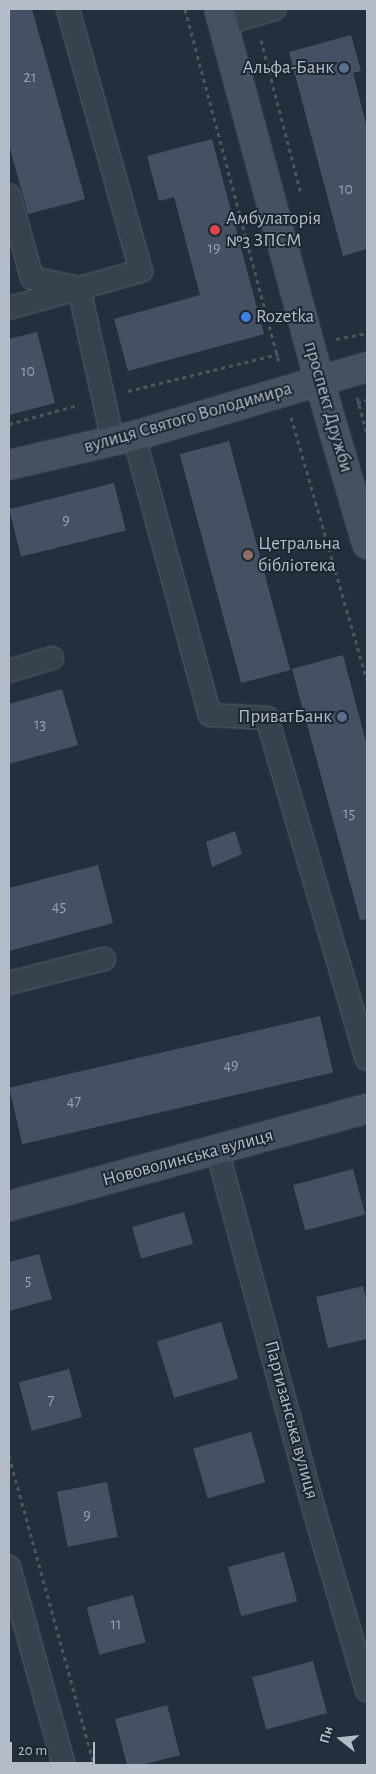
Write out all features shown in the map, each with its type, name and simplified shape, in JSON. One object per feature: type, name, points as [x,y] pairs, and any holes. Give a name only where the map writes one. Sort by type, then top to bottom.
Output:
[{"type":"street","points":[[9,308],[141,271],[68,9]]},
{"type":"street","points":[[221,16],[265,12]]},
{"type":"street","name":"проспект Дружби","points":[[221,16],[319,380],[367,544]]},
{"type":"street","points":[[9,195],[32,278],[80,288]]},
{"type":"street","points":[[80,288],[104,398],[123,438],[210,715],[267,718],[367,1059]]},
{"type":"street","name":"вулиця Святого Володимира","points":[[9,465],[123,438],[367,367]]},
{"type":"street","points":[[9,671],[52,658]]},
{"type":"street","points":[[9,983],[104,959]]},
{"type":"street","name":"Нововолинська вулиця","points":[[9,1206],[367,1109]]},
{"type":"street","name":"Партизанська вулиця","points":[[217,1150],[314,1510],[367,1690]]},
{"type":"street","points":[[9,1567],[64,1765]]},
{"type":"path","points":[[185,9],[278,354],[285,392],[367,681]]},
{"type":"path","points":[[265,12],[301,196]]},
{"type":"path","points":[[335,330],[338,339]]},
{"type":"path","points":[[9,424],[242,360],[278,354],[367,333]]},
{"type":"path","points":[[9,1456],[94,1765]]},
{"type":"building","points":[[9,9],[32,9],[85,199],[28,214],[9,145]]},
{"type":"building","points":[[351,35],[361,71],[353,73],[367,128],[367,249],[343,256],[289,52]]},
{"type":"building","points":[[212,139],[264,334],[128,371],[114,319],[200,295],[174,197],[159,201],[147,156]]},
{"type":"building","points":[[37,332],[55,403],[9,415],[9,339]]},
{"type":"building","points":[[229,441],[290,670],[241,683],[180,454]]},
{"type":"building","points":[[114,483],[126,531],[21,557],[9,509]]},
{"type":"building","points":[[343,655],[367,746],[367,919],[360,920],[292,669]]},
{"type":"building","points":[[62,689],[78,745],[9,764],[9,704]]},
{"type":"building","points":[[235,831],[242,854],[212,867],[206,842]]},
{"type":"building","points":[[98,865],[113,923],[9,951],[9,888]]},
{"type":"building","points":[[320,1016],[333,1073],[22,1144],[9,1088]]},
{"type":"building","points":[[353,1169],[365,1214],[305,1230],[293,1185]]},
{"type":"building","points":[[184,1212],[193,1244],[141,1259],[132,1227]]},
{"type":"building","points":[[39,1254],[52,1299],[9,1311],[9,1262]]},
{"type":"building","points":[[363,1286],[367,1302],[367,1339],[328,1348],[316,1297]]},
{"type":"building","points":[[221,1322],[238,1378],[174,1398],[157,1342]]},
{"type":"building","points":[[69,1369],[82,1417],[32,1431],[19,1382]]},
{"type":"building","points":[[251,1432],[265,1482],[208,1499],[193,1449]]},
{"type":"building","points":[[107,1482],[118,1537],[68,1547],[57,1492]]},
{"type":"building","points":[[284,1552],[297,1601],[241,1616],[228,1567]]},
{"type":"building","points":[[133,1595],[146,1642],[99,1655],[87,1607]]},
{"type":"building","points":[[313,1661],[327,1713],[266,1729],[252,1677]]},
{"type":"building","points":[[167,1705],[180,1755],[142,1765],[127,1765],[115,1719]]},
{"type":"place","name":"Альфа-Банк","points":[[344,68]]},
{"type":"place","name":"Амбулаторія №3 ЗПСМ","points":[[215,230]]},
{"type":"place","name":"Rozetka","points":[[246,317]]},
{"type":"place","name":"Цетральна бібліотека","points":[[248,555]]},
{"type":"place","name":"ПриватБанк","points":[[342,717]]}]
